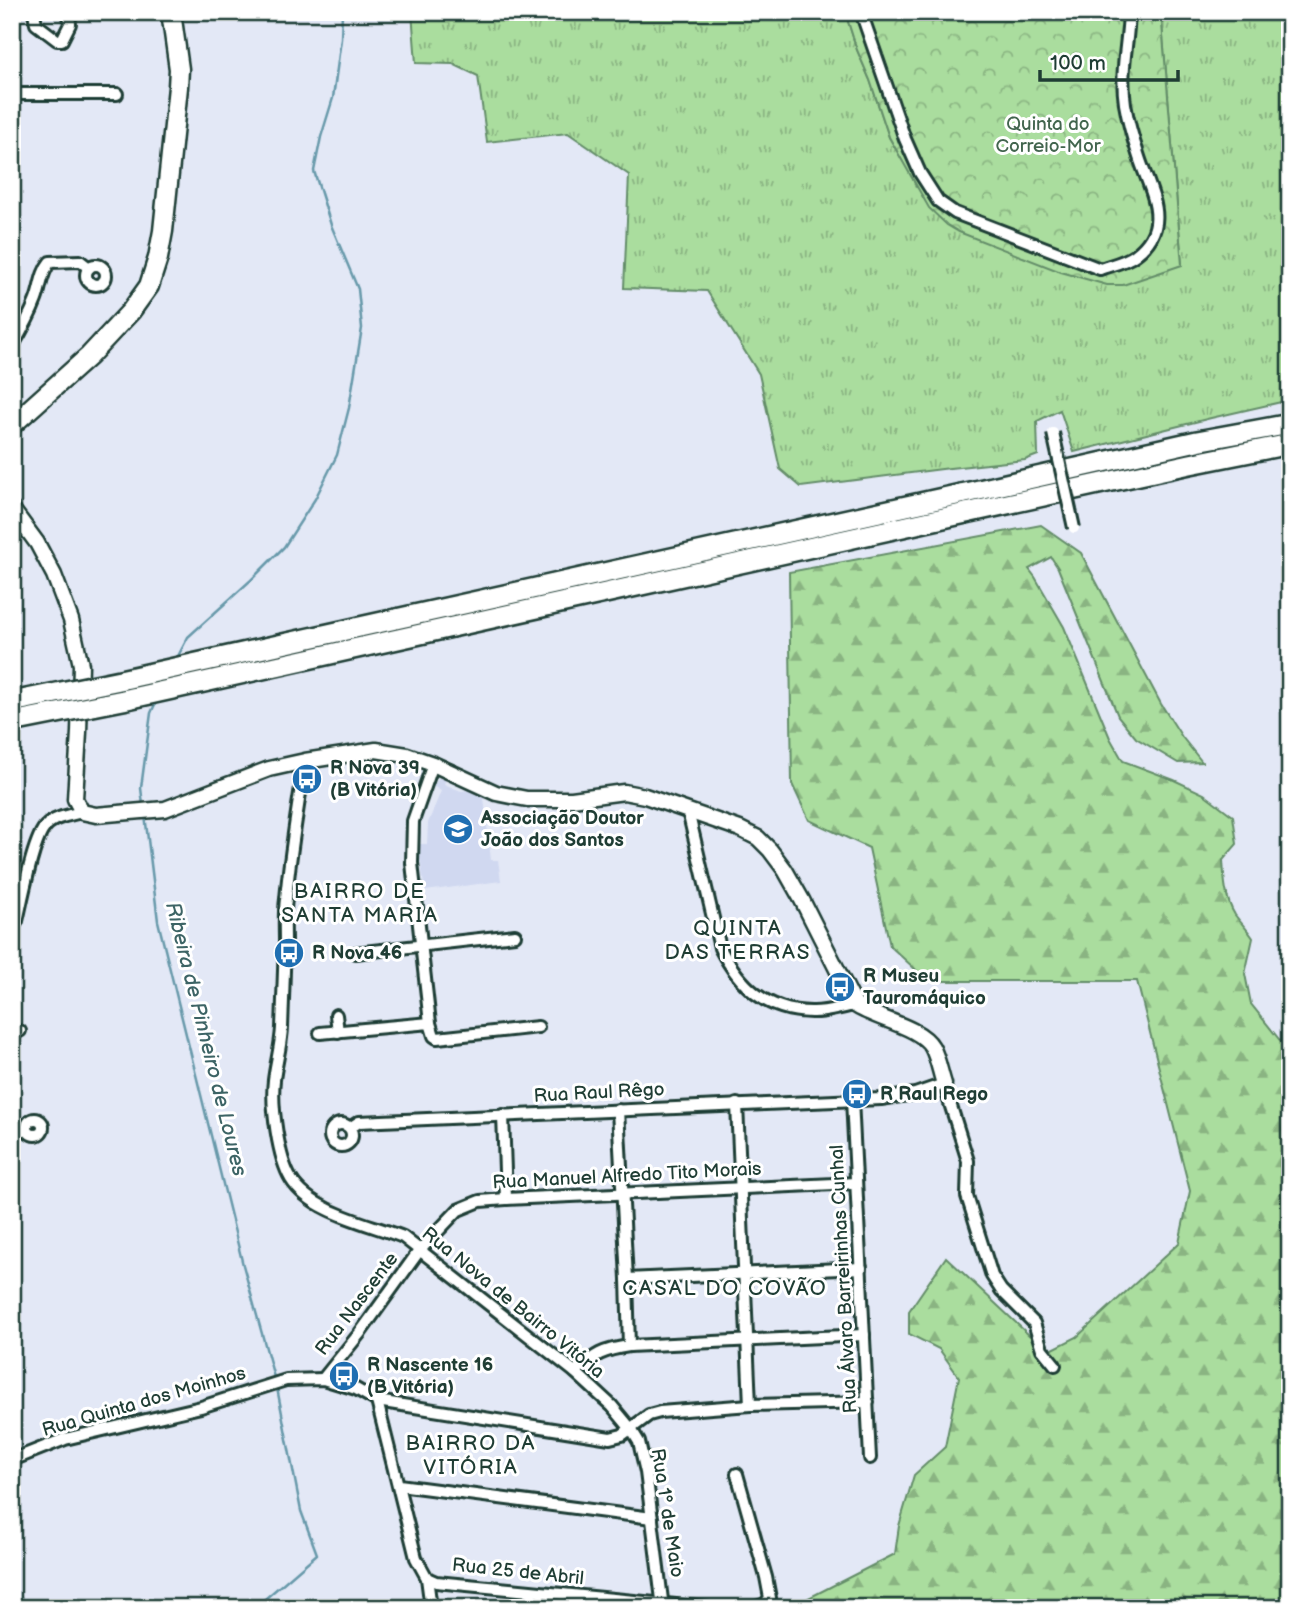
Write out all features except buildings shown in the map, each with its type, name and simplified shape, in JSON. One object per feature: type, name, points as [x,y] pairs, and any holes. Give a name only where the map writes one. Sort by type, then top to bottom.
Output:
[{"type":"highway","points":[[12,722],[191,685],[963,504],[1232,430],[1290,417]]},
{"type":"highway","points":[[1177,446],[1290,424]]},
{"type":"highway","points":[[1058,493],[1290,444]]},
{"type":"highway","points":[[12,702],[963,504],[1058,493],[1290,454]]},
{"type":"main road","points":[[12,425],[110,335],[142,297],[154,274],[163,231],[178,86],[179,69],[171,12]]},
{"type":"street","points":[[34,12],[36,24],[57,40],[62,40],[70,24],[69,12]]},
{"type":"street","points":[[861,12],[905,139],[920,173],[937,201],[955,213],[1100,269],[1134,256],[1150,240],[1157,220],[1156,202],[1139,158],[1123,88],[1129,12]]},
{"type":"street","points":[[12,94],[117,94]]},
{"type":"street","points":[[12,347],[36,300],[44,270],[50,262],[80,261],[89,268]]},
{"type":"street","points":[[1053,433],[1074,528]]},
{"type":"street","points":[[12,509],[37,543],[54,575],[71,620],[80,665],[75,799],[82,812]]},
{"type":"street","points":[[12,928],[17,921],[37,838],[46,825],[82,812],[96,815],[165,809],[269,769],[376,750],[407,755],[433,764],[496,793],[527,799],[572,799],[624,792],[645,796],[740,829],[758,838],[785,870],[803,900],[855,1005],[920,1035],[931,1044],[968,1161],[967,1196],[992,1276],[1001,1290],[1034,1323],[1042,1349],[1055,1365]]},
{"type":"street","name":"Rua Nova de Bairro Vitória","points":[[305,761],[285,900],[281,1039],[274,1080],[273,1099],[283,1163],[292,1181],[306,1196],[325,1208],[403,1237],[575,1372],[612,1406],[631,1429]]},
{"type":"street","points":[[433,764],[413,821],[412,863],[430,1023],[434,1036],[437,1038],[538,1027]]},
{"type":"street","points":[[688,811],[720,948],[742,982],[768,1002],[795,1010],[813,1013],[855,1005]]},
{"type":"street","points":[[355,953],[516,935]]},
{"type":"street","points":[[337,1016],[338,1032]]},
{"type":"street","points":[[320,1033],[430,1023]]},
{"type":"street","name":"Rua Raul Rêgo","points":[[350,1128],[359,1122],[881,1098],[915,1094],[944,1084]]},
{"type":"street","name":"Rua Álvaro Barreirinhas Cunhal","points":[[852,1099],[870,1458]]},
{"type":"street","points":[[737,1104],[750,1405]]},
{"type":"street","points":[[618,1110],[629,1346]]},
{"type":"street","points":[[503,1115],[506,1199]]},
{"type":"street","points":[[12,1133],[27,1129]]},
{"type":"street","name":"Rua Manuel Alfredo Tito Morais","points":[[419,1251],[458,1210],[480,1200],[856,1183]]},
{"type":"street","name":"Rua Nascente","points":[[323,1379],[360,1334],[419,1251]]},
{"type":"street","points":[[627,1279],[861,1268]]},
{"type":"street","points":[[575,1372],[608,1349],[629,1346],[864,1335]]},
{"type":"street","name":"Rua Quinta dos Moinhos","points":[[12,1460],[65,1438],[201,1407],[286,1380],[323,1379],[356,1389],[377,1401],[610,1438],[622,1435],[649,1415],[660,1412],[750,1405],[868,1402]]},
{"type":"street","name":"Rua 25 de Abril","points":[[377,1401],[416,1558],[427,1578],[436,1582],[663,1606],[707,1608]]},
{"type":"street","name":"Rua 1º de Maio","points":[[631,1429],[639,1442],[643,1457],[663,1606]]},
{"type":"street","points":[[737,1474],[770,1598],[765,1604],[754,1608]]},
{"type":"street","points":[[399,1485],[652,1518]]},
{"type":"street","points":[[427,1578],[431,1608]]},
{"type":"shaded area","name":"Associação Doutor João dos Santos","points":[[443,777],[446,779],[444,784],[461,791],[469,790],[484,798],[491,860],[498,860],[501,881],[425,891],[420,844],[427,844],[428,823],[441,791],[433,786]]},
{"type":"green space","points":[[412,12],[845,12],[889,137],[916,187],[1182,264],[1161,12],[1290,12],[1290,400],[1074,452],[1060,410],[1037,421],[1038,455],[1025,460],[801,487],[780,469],[759,374],[707,291],[624,288],[629,175],[568,133],[487,142],[478,76],[453,64],[416,63]]},
{"type":"green space","name":"Quinta do Correio-Mor","points":[[845,12],[1161,12],[1182,265],[1123,285],[1107,285],[1061,272],[947,225],[929,208],[889,137]]},
{"type":"green space","points":[[1041,525],[1081,553],[1161,704],[1202,762],[1178,763],[1136,738],[1118,716],[1058,568],[1051,557],[1029,569],[1064,627],[1110,738],[1123,761],[1204,794],[1233,816],[1237,844],[1223,860],[1224,874],[1232,909],[1253,938],[1245,974],[1251,1004],[1290,1053],[1290,1169],[1285,1173],[1290,1179],[1290,1608],[789,1608],[895,1554],[899,1526],[914,1475],[945,1447],[959,1377],[939,1349],[909,1334],[909,1311],[946,1257],[1047,1352],[1077,1337],[1179,1243],[1190,1191],[1137,981],[928,981],[890,946],[869,848],[809,820],[792,784],[789,572]]},
{"type":"waterway","name":"Ribeira de Pinheiro de Loures","points":[[177,658],[188,637],[284,547],[315,499],[337,455],[349,408],[362,328],[358,289],[331,225],[314,171],[333,98],[342,12]]},
{"type":"waterway","name":"Ribeira de Pinheiro de Loures","points":[[143,805],[141,788],[151,713],[156,702]]},
{"type":"waterway","name":"Ribeira de Pinheiro de Loures","points":[[145,815],[158,921],[243,1265],[275,1381]]},
{"type":"waterway","name":"Ribeira de Pinheiro de Loures","points":[[252,1608],[317,1554],[301,1511],[277,1388]]},
{"type":"place","name":"R Nova 39 (B Vitória)","points":[[307,779]]},
{"type":"place","name":"Associação Doutor João dos Santos","points":[[458,829]]},
{"type":"place","name":"R Nova 46","points":[[289,953]]},
{"type":"place","name":"R Museu Tauromáquico","points":[[840,987]]},
{"type":"place","name":"R Raul Rego","points":[[857,1094]]},
{"type":"place","name":"R Nascente 16 (B Vitória)","points":[[344,1376]]},
{"type":"district","name":"BAIRRO DE SANTA MARIA","points":[[360,903]]},
{"type":"district","name":"QUINTA DAS TERRAS","points":[[738,940]]},
{"type":"district","name":"CASAL DO COVÃO","points":[[725,1288]]},
{"type":"district","name":"BAIRRO DA VITÓRIA","points":[[471,1455]]}]
